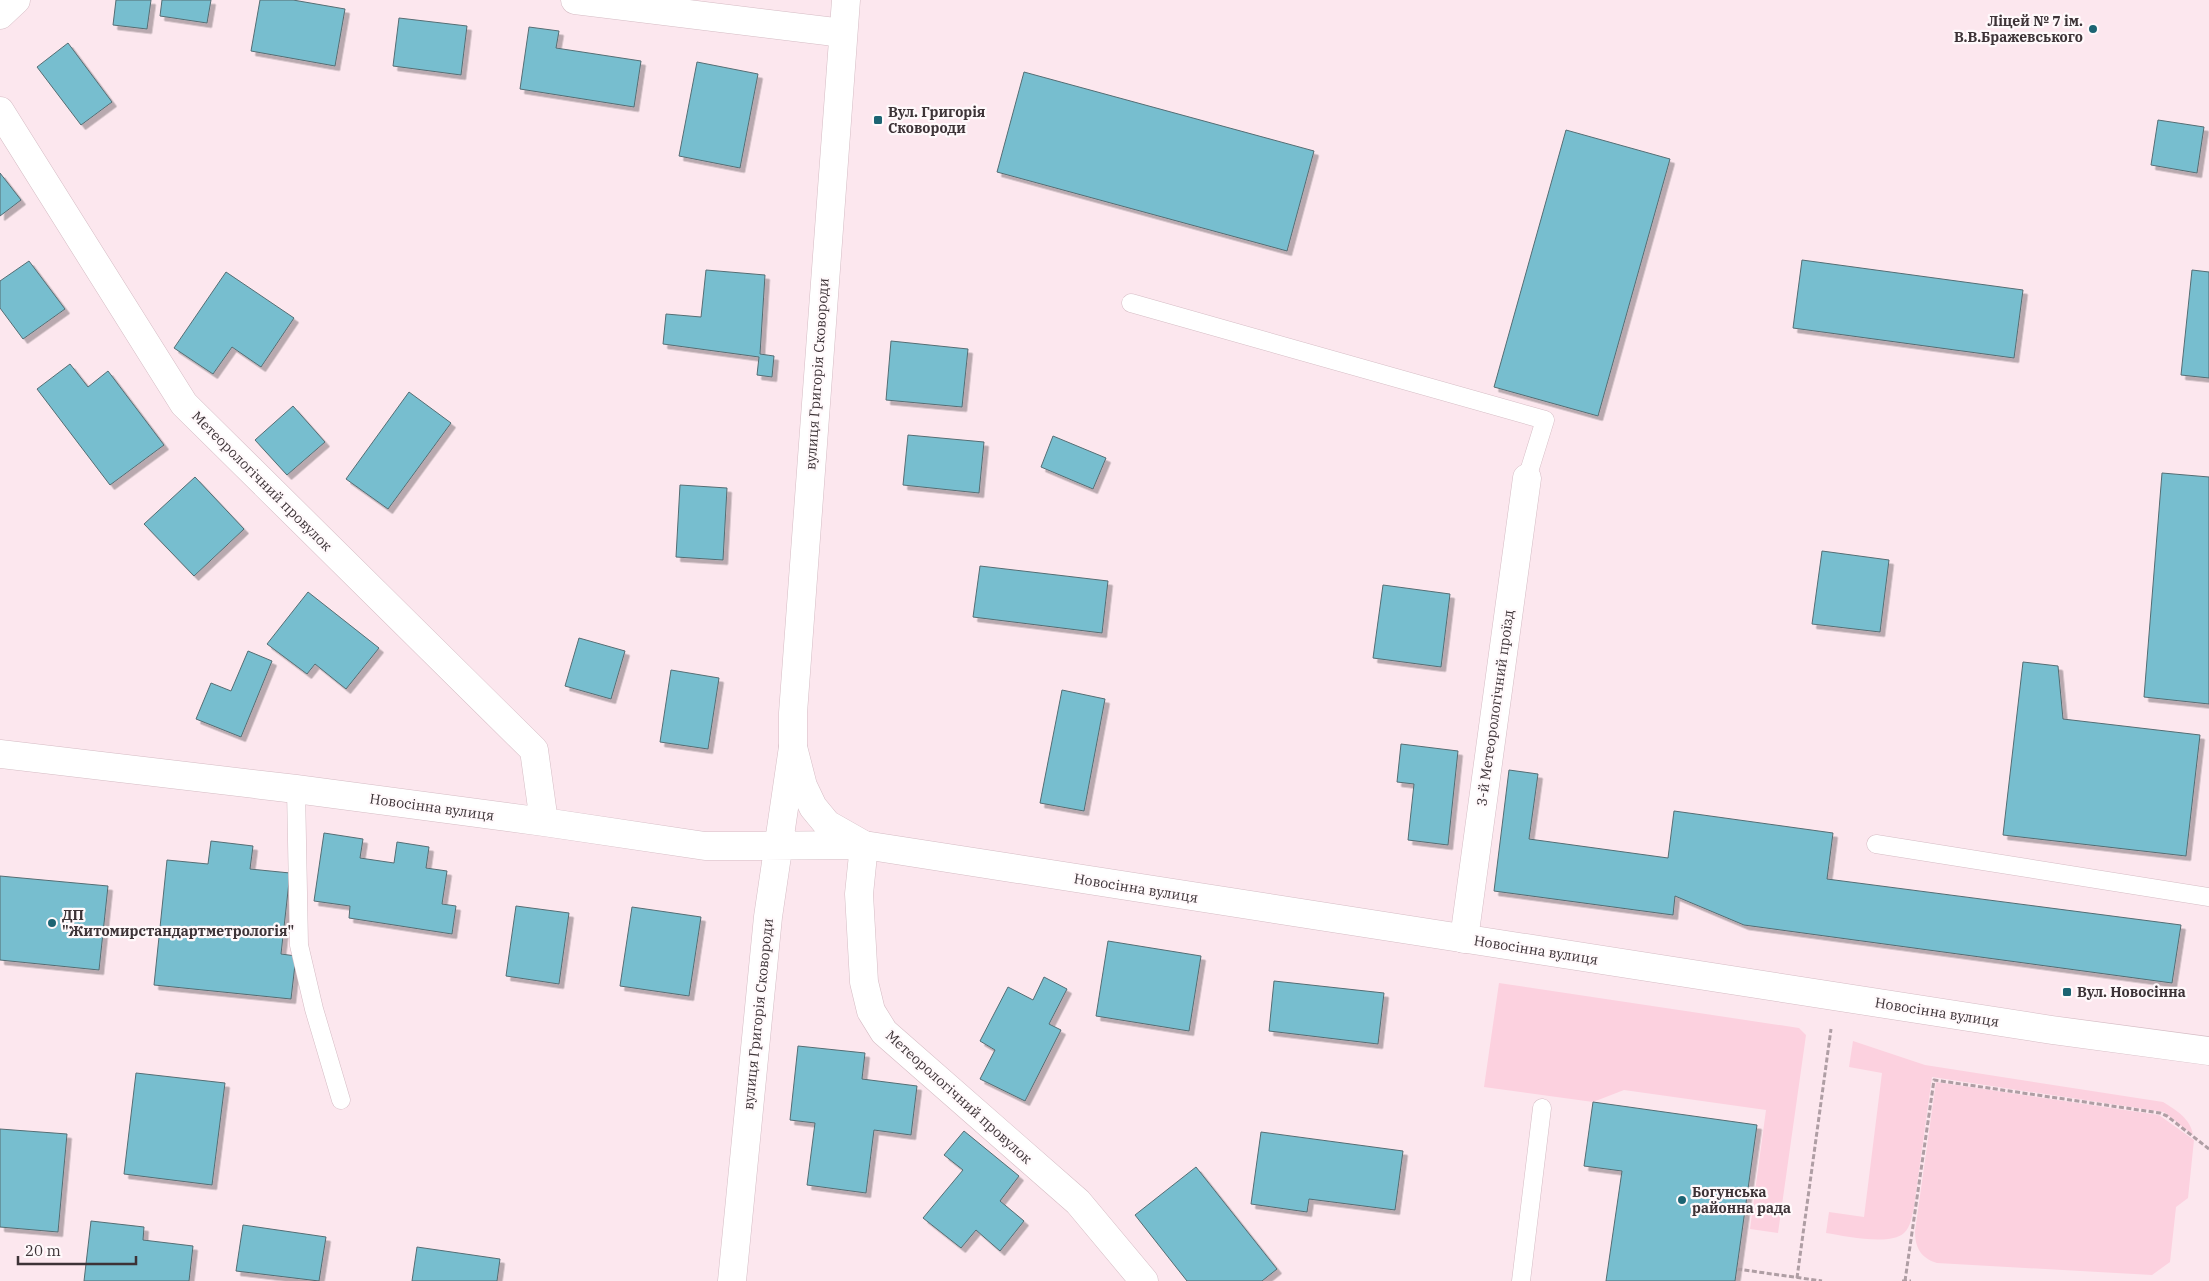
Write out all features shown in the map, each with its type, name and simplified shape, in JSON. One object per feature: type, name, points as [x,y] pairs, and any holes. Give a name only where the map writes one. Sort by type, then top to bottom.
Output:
[{"type":"street","points":[[0,15],[16,0]]},
{"type":"street","points":[[575,0],[843,32]]},
{"type":"street","name":"вулиця Григорія Сковороди","points":[[732,1281],[768,917],[793,747],[797,637],[846,0]]},
{"type":"street","name":"Метеорологічний провулок","points":[[0,111],[184,404],[534,750],[544,822]]},
{"type":"street","name":"3-й Метеорологічний проїзд","points":[[1464,938],[1527,478]]},
{"type":"street","name":"вулиця Григорія Сковороди","points":[[793,747],[803,786],[813,807],[827,824]]},
{"type":"street","name":"Новосінна вулиця","points":[[0,754],[296,789],[544,822],[705,846],[864,845],[2052,1030],[2209,1051]]},
{"type":"street","name":"Новосінна вулиця","points":[[827,824],[864,845]]},
{"type":"street","name":"Метеорологічний провулок","points":[[864,845],[859,894],[864,982],[870,1011],[884,1032],[1078,1202],[1144,1281]]},
{"type":"lane","points":[[1131,303],[1546,420],[1527,478]]},
{"type":"lane","points":[[296,789],[299,945],[314,1009],[340,1100]]},
{"type":"lane","points":[[1876,844],[2209,897]]},
{"type":"lane","points":[[1521,1281],[1542,1108]]},
{"type":"path","points":[[1797,1278],[1831,1028]]},
{"type":"path","points":[[1911,1281],[1904,1281],[1934,1080],[2160,1113],[2167,1116],[2209,1149]]},
{"type":"path","points":[[1737,1269],[1822,1281]]},
{"type":"shaded area","points":[[1499,983],[1799,1028],[1806,1035],[1778,1233],[1750,1229],[1766,1110],[1624,1090],[1593,1102],[1484,1087]]},
{"type":"shaded area","points":[[1853,1041],[1925,1065],[2163,1102],[2186,1120],[2192,1129],[2193,1135],[2164,1112],[1932,1077],[1914,1207],[1908,1228],[1897,1237],[1878,1240],[1826,1233],[1829,1212],[1864,1217],[1882,1073],[1849,1067]]},
{"type":"shaded area","points":[[1936,1082],[2159,1115],[2194,1140],[2188,1198],[2176,1207],[2170,1262],[2152,1275],[1937,1263],[1923,1255],[1916,1242],[1915,1231]]},
{"type":"building","points":[[116,0],[151,0],[147,29],[113,25]]},
{"type":"building","points":[[162,0],[211,0],[207,23],[160,16]]},
{"type":"building","points":[[260,0],[293,0],[345,9],[335,66],[251,51]]},
{"type":"building","points":[[399,18],[467,26],[461,75],[393,66]]},
{"type":"building","points":[[529,27],[559,31],[556,48],[641,61],[634,107],[520,89]]},
{"type":"building","points":[[68,43],[112,102],[81,125],[37,67]]},
{"type":"building","points":[[697,62],[758,74],[740,168],[679,156]]},
{"type":"building","points":[[1024,72],[1314,151],[1287,251],[997,172]]},
{"type":"building","points":[[2158,120],[2204,127],[2197,173],[2151,165]]},
{"type":"building","points":[[1566,130],[1670,159],[1598,416],[1494,387]]},
{"type":"building","points":[[0,173],[21,200],[0,216]]},
{"type":"building","points":[[1802,260],[2023,290],[2014,358],[1793,328]]},
{"type":"building","points":[[29,261],[65,309],[23,339],[0,308],[0,281]]},
{"type":"building","points":[[706,270],[765,275],[760,354],[774,356],[772,377],[757,375],[759,357],[663,344],[666,314],[701,317]]},
{"type":"building","points":[[2192,270],[2209,272],[2209,378],[2181,375]]},
{"type":"building","points":[[226,272],[294,318],[261,367],[232,347],[213,374],[174,348]]},
{"type":"building","points":[[891,341],[968,349],[962,407],[886,400]]},
{"type":"building","points":[[70,364],[88,387],[108,371],[164,445],[110,485],[37,389]]},
{"type":"building","points":[[409,392],[451,423],[388,509],[346,479]]},
{"type":"building","points":[[293,406],[325,442],[287,475],[255,440]]},
{"type":"building","points":[[908,435],[984,442],[979,493],[903,485]]},
{"type":"building","points":[[1053,436],[1106,458],[1093,489],[1041,467]]},
{"type":"building","points":[[2162,473],[2209,477],[2209,704],[2144,697]]},
{"type":"building","points":[[195,477],[244,529],[194,576],[144,524]]},
{"type":"building","points":[[680,485],[727,488],[723,560],[676,557]]},
{"type":"building","points":[[1822,551],[1889,560],[1880,632],[1812,624]]},
{"type":"building","points":[[980,566],[1108,581],[1102,633],[973,617]]},
{"type":"building","points":[[1383,585],[1450,594],[1441,667],[1373,658]]},
{"type":"building","points":[[308,592],[379,648],[346,689],[315,664],[307,674],[267,644]]},
{"type":"building","points":[[579,638],[625,651],[611,699],[565,686]]},
{"type":"building","points":[[248,651],[272,661],[241,737],[196,719],[211,683],[231,691]]},
{"type":"building","points":[[2023,662],[2058,666],[2063,719],[2200,735],[2186,856],[2003,835]]},
{"type":"building","points":[[671,670],[719,678],[708,749],[660,742]]},
{"type":"building","points":[[1062,690],[1105,699],[1084,811],[1040,803]]},
{"type":"building","points":[[1401,744],[1458,751],[1448,845],[1408,840],[1414,784],[1397,782]]},
{"type":"building","points":[[1509,770],[1538,774],[1529,839],[1668,858],[1674,811],[1833,833],[1827,879],[2181,925],[2172,983],[1744,925],[1675,896],[1673,915],[1494,891]]},
{"type":"building","points":[[324,833],[363,839],[360,858],[394,863],[397,842],[429,847],[426,868],[447,871],[442,904],[456,906],[452,934],[349,918],[350,906],[314,901]]},
{"type":"building","points":[[211,841],[253,846],[250,869],[290,873],[281,954],[296,956],[291,999],[154,985],[167,860],[208,864]]},
{"type":"building","name":"ДП \"Житомирстандартметрологія\"","points":[[0,876],[108,886],[99,970],[0,960]]},
{"type":"building","points":[[516,906],[569,913],[559,984],[506,976]]},
{"type":"building","points":[[632,907],[701,917],[689,996],[620,986]]},
{"type":"building","points":[[1108,941],[1201,956],[1189,1031],[1096,1016]]},
{"type":"building","points":[[1044,977],[1067,989],[1049,1024],[1061,1030],[1025,1101],[980,1079],[995,1050],[980,1041],[1008,987],[1033,1000]]},
{"type":"building","points":[[1274,981],[1384,993],[1378,1044],[1269,1031]]},
{"type":"building","points":[[798,1046],[865,1053],[862,1079],[917,1086],[911,1135],[874,1130],[866,1193],[807,1185],[815,1123],[790,1120]]},
{"type":"building","points":[[136,1073],[225,1083],[212,1185],[124,1174]]},
{"type":"building","name":"Богунська районна рада","points":[[1593,1102],[1757,1125],[1735,1281],[1606,1281],[1622,1171],[1584,1166]]},
{"type":"building","points":[[0,1129],[67,1134],[58,1232],[0,1227]]},
{"type":"building","points":[[964,1131],[1019,1176],[1000,1201],[1024,1221],[1000,1251],[976,1230],[961,1248],[923,1218],[963,1170],[944,1155]]},
{"type":"building","points":[[1261,1132],[1403,1151],[1395,1210],[1309,1199],[1307,1212],[1251,1204]]},
{"type":"building","points":[[1196,1167],[1277,1269],[1262,1281],[1187,1281],[1135,1215]]},
{"type":"building","points":[[91,1221],[144,1227],[143,1240],[193,1246],[189,1281],[84,1281]]},
{"type":"building","points":[[243,1225],[326,1237],[319,1281],[236,1271]]},
{"type":"building","points":[[417,1247],[500,1259],[497,1281],[412,1281]]},
{"type":"place","name":"Ліцей № 7 ім. В.В.Бражевського","points":[[2093,29]]},
{"type":"place","name":"Вул. Григорія Сковороди","points":[[878,120]]},
{"type":"place","name":"ДП \"Житомирстандартметрологія\"","points":[[52,923]]},
{"type":"place","name":"Вул. Новосінна","points":[[2067,992]]},
{"type":"place","name":"Богунська районна рада","points":[[1682,1200]]}]
